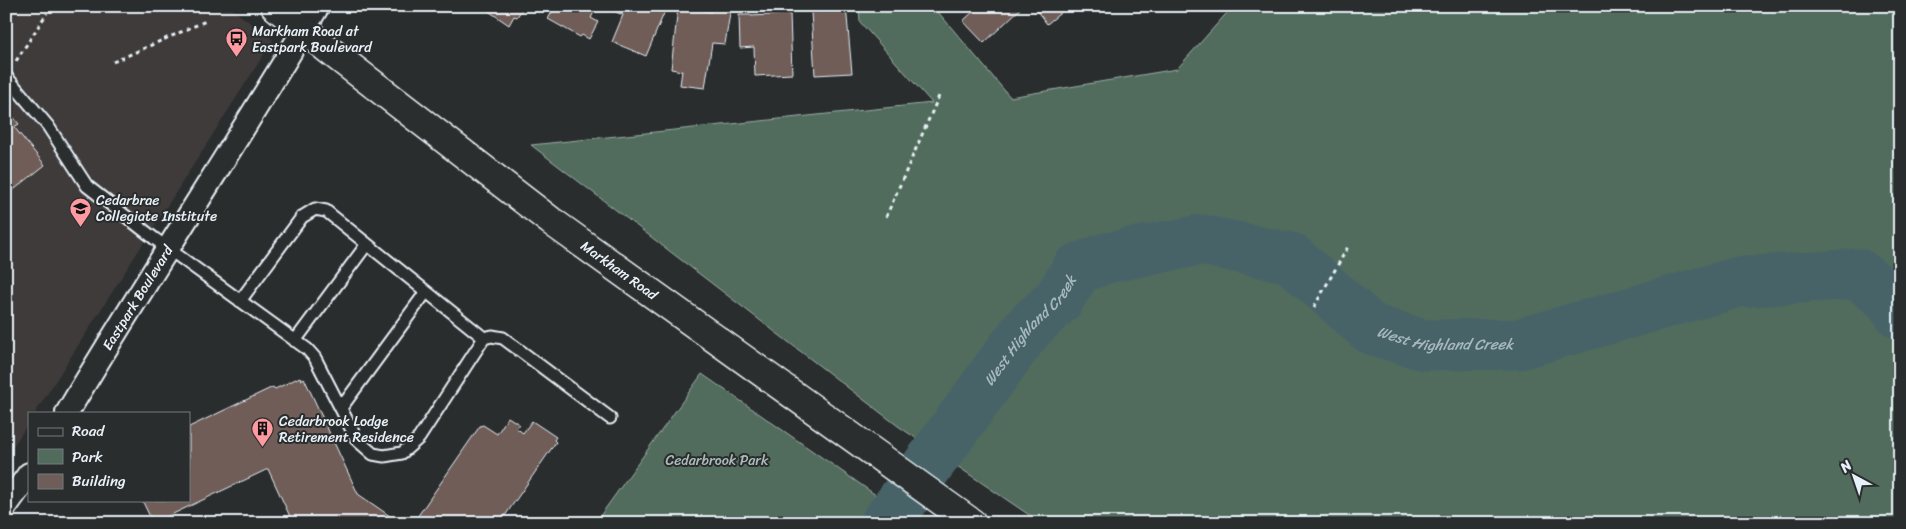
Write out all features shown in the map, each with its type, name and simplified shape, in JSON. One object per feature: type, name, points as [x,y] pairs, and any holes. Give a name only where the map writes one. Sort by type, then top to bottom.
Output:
[{"type":"main road","name":"Markham Road","points":[[275,6],[551,221],[972,523]]},
{"type":"street","name":"Eastpark Boulevard","points":[[68,412],[318,6]]},
{"type":"street","points":[[6,506],[28,475]]},
{"type":"lane","points":[[9,72],[48,126],[87,186],[167,248],[307,349],[315,358],[357,440],[373,454],[384,456],[402,453],[419,438],[484,338],[492,336],[503,338],[610,418]]},
{"type":"lane","points":[[240,301],[302,217],[315,210],[326,211],[484,338]]},
{"type":"lane","points":[[295,341],[367,244]]},
{"type":"lane","points":[[341,408],[426,292]]},
{"type":"path","points":[[9,72],[48,13]]},
{"type":"path","points":[[113,62],[208,20]]},
{"type":"path","points":[[886,218],[939,96]]},
{"type":"path","points":[[1314,308],[1349,245]]},
{"type":"shaded area","name":"Cedarbrae Collegiate Institute","points":[[6,6],[228,6],[273,40],[36,412],[28,412],[28,424],[14,445],[6,452]]},
{"type":"green space","points":[[859,6],[933,6],[1010,97],[1177,69],[1233,6],[1900,6],[1900,523],[1041,523],[898,426],[531,145],[932,103],[860,22]]},
{"type":"green space","name":"Cedarbrook Park","points":[[702,374],[916,523],[595,523]]},
{"type":"building","points":[[489,6],[524,6],[517,17],[514,16],[509,25],[487,10]]},
{"type":"building","points":[[555,6],[597,6],[591,18],[598,22],[589,39],[582,35],[580,37],[548,19]]},
{"type":"building","points":[[610,6],[667,6],[646,56],[612,42],[623,15],[609,9]]},
{"type":"building","points":[[712,6],[731,7],[725,44],[712,43],[705,88],[680,85],[682,71],[671,69],[678,7],[711,12]]},
{"type":"building","points":[[846,6],[852,73],[815,75],[811,12],[832,11],[832,7]]},
{"type":"building","points":[[972,6],[1023,6],[984,43],[963,21],[975,10]]},
{"type":"building","points":[[1033,6],[1069,6],[1047,24]]},
{"type":"building","points":[[790,14],[792,74],[755,76],[754,47],[740,48],[739,15]]},
{"type":"building","points":[[6,108],[19,124],[14,127],[45,165],[6,196]]},
{"type":"building","name":"Cedarbrook Lodge Retirement Residence","points":[[300,377],[301,380],[304,378],[358,494],[400,523],[293,523],[268,469],[156,522],[155,520],[152,521],[143,502],[190,502],[190,427],[273,387],[275,389]]},
{"type":"building","points":[[508,417],[519,424],[516,428],[523,433],[532,421],[556,437],[554,440],[556,442],[500,523],[413,523],[480,426],[483,425],[497,434]]},
{"type":"waterway","name":"West Highland Creek","points":[[886,523],[1027,329],[1059,299],[1077,269],[1106,258],[1201,240],[1291,258],[1371,329],[1424,345],[1519,344],[1739,282],[1858,274],[1889,298],[1900,314]]},
{"type":"place","name":"Markham Road at Eastpark Boulevard","points":[[236,58]]},
{"type":"place","name":"Cedarbrae Collegiate Institute","points":[[80,227]]},
{"type":"place","name":"Cedarbrook Lodge Retirement Residence","points":[[263,448]]}]
